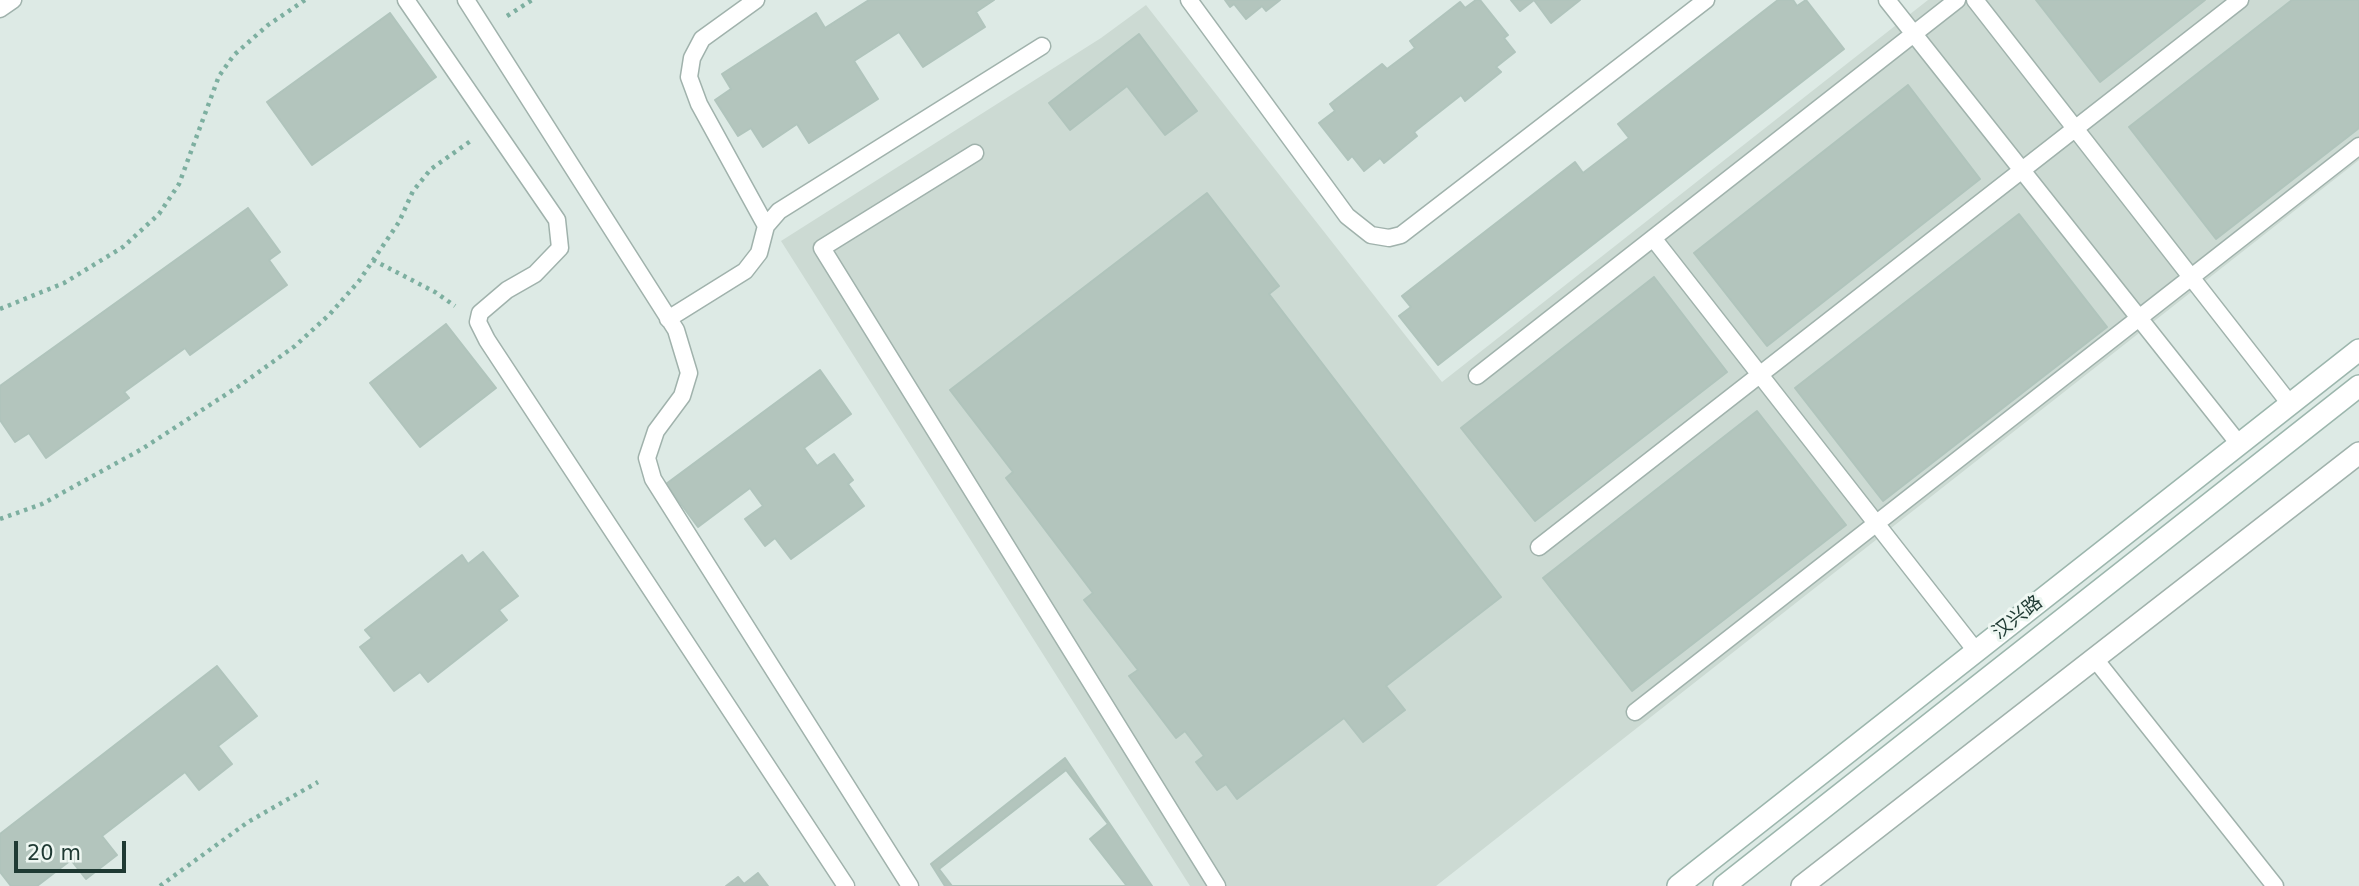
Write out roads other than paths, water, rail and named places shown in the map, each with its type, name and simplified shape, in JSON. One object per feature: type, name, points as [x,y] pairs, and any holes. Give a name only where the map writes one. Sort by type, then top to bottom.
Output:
[{"type":"street","name":"汉兴路","points":[[1678,886],[2359,350]]},
{"type":"street","name":"汉兴路","points":[[1724,886],[2359,386]]},
{"type":"street","points":[[1802,886],[2359,453]]},
{"type":"lane","points":[[0,9],[13,0]]},
{"type":"lane","points":[[406,0],[557,220],[560,248],[535,274],[507,290],[480,313],[478,322],[486,340],[846,886]]},
{"type":"lane","points":[[466,0],[676,330],[689,373],[682,396],[656,431],[647,458],[653,480],[910,886]]},
{"type":"lane","points":[[756,0],[702,39],[692,58],[689,77],[699,104],[766,226]]},
{"type":"lane","points":[[1189,0],[1347,216],[1371,236],[1388,238],[1401,235],[1706,0]]},
{"type":"lane","points":[[1887,0],[2239,444]]},
{"type":"lane","points":[[1477,376],[1957,0]]},
{"type":"lane","points":[[1975,0],[2290,404]]},
{"type":"lane","points":[[1539,547],[2240,0]]},
{"type":"lane","points":[[668,319],[745,271],[759,253],[766,226],[779,211],[1042,46]]},
{"type":"lane","points":[[1635,712],[2359,146]]},
{"type":"lane","points":[[975,153],[822,248],[1217,886]]},
{"type":"lane","points":[[1653,238],[1976,651]]},
{"type":"lane","points":[[2095,659],[2275,886]]}]
